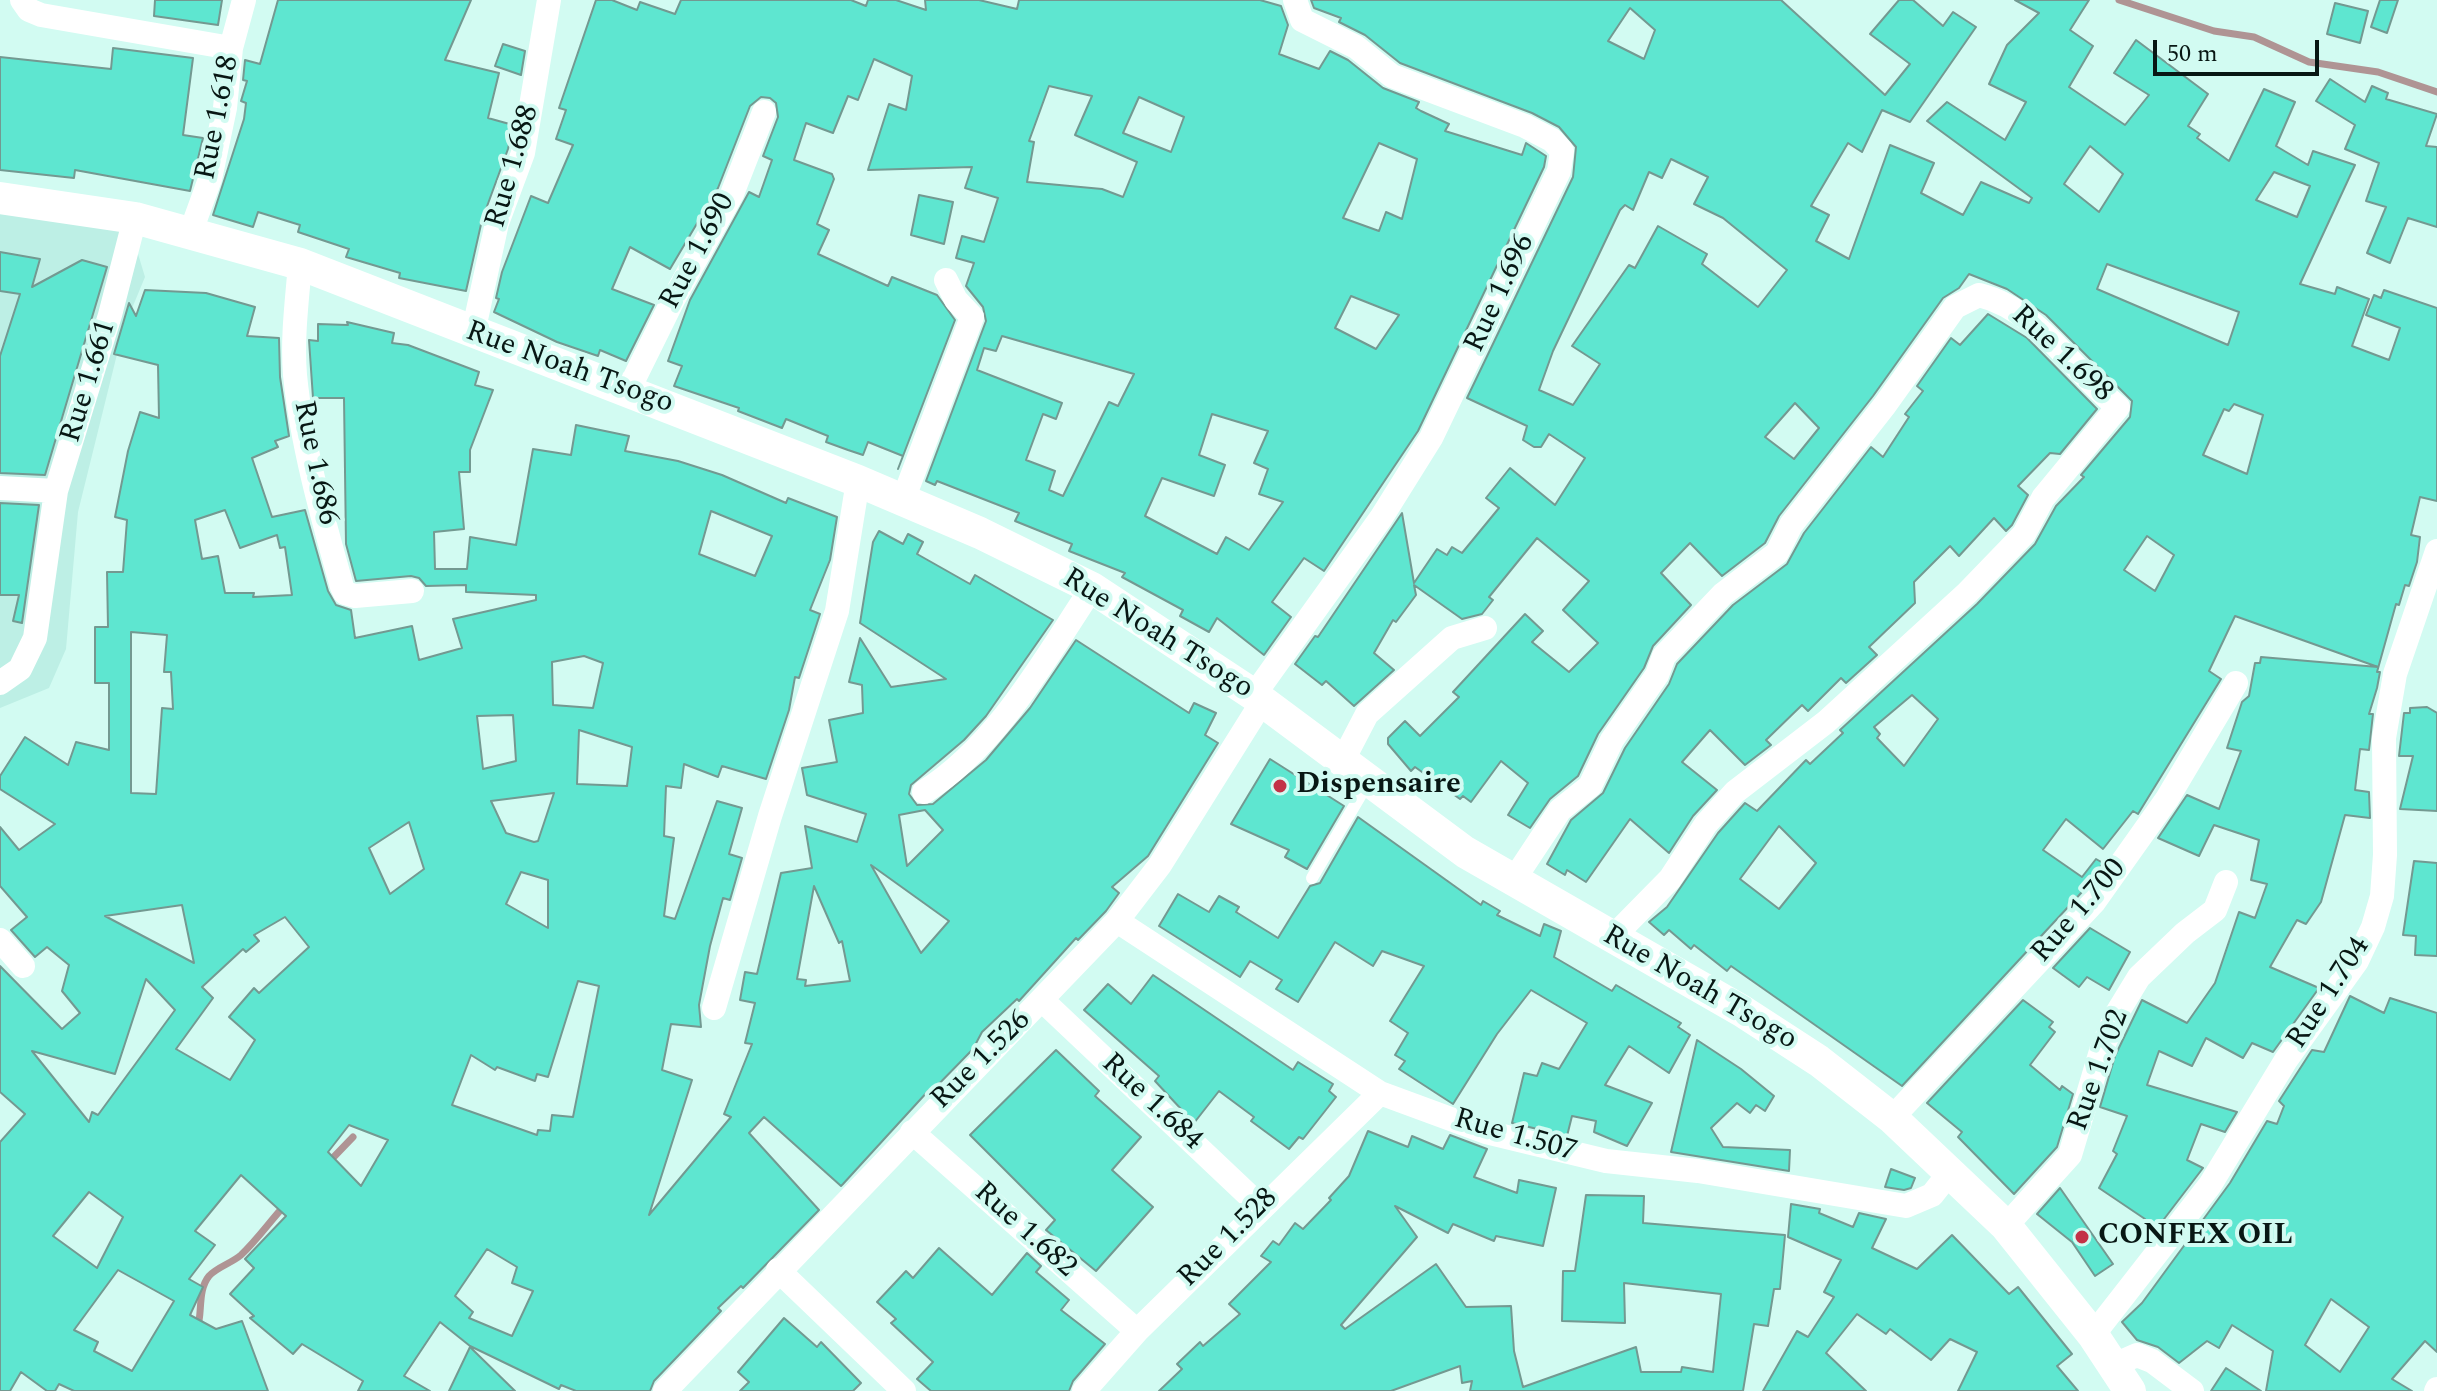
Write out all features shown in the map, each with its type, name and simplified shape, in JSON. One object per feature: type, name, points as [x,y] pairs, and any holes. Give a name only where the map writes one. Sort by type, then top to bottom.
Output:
[{"type":"main road","name":"Rue Noah Tsogo","points":[[0,198],[135,218],[300,264],[473,333],[629,389],[858,481],[1092,588],[1258,699],[1465,852],[1789,1041],[1892,1118],[2006,1226],[2093,1335],[2122,1378]]},
{"type":"street","points":[[22,0],[29,10],[41,15],[231,48]]},
{"type":"street","name":"Rue 1.618","points":[[190,234],[210,179],[225,108],[231,48],[244,0]]},
{"type":"street","name":"Rue 1.688","points":[[473,333],[497,223],[523,153],[549,0]]},
{"type":"street","name":"Rue 1.696","points":[[1258,699],[1381,518],[1431,438],[1559,171],[1562,151],[1552,140],[1525,126],[1392,76],[1356,47],[1302,20],[1295,0]]},
{"type":"street","name":"Rue 1.690","points":[[629,389],[673,300],[732,194],[764,112]]},
{"type":"street","name":"Rue 1.661","points":[[0,683],[20,669],[35,638],[56,491],[110,315],[135,218]]},
{"type":"street","name":"Rue 1.686","points":[[300,264],[295,376],[305,435],[342,587],[345,593],[355,596],[412,591]]},
{"type":"street","points":[[903,500],[972,317],[956,300],[946,280]]},
{"type":"street","name":"Rue 1.698","points":[[1513,881],[1560,810],[1590,786],[1612,740],[1657,675],[1664,656],[1723,594],[1777,553],[1791,525],[1885,405],[1955,307],[1979,295],[2002,301],[2066,355],[2097,390],[2118,407],[2043,498],[2024,534],[1967,593],[1826,722],[1735,792],[1706,824],[1670,879],[1612,938]]},
{"type":"street","points":[[714,1008],[770,816],[837,611],[858,481]]},
{"type":"street","points":[[0,488],[56,491]]},
{"type":"street","name":"Rue 1.704","points":[[2093,1335],[2210,1185],[2286,1060],[2357,961],[2373,927],[2382,896],[2385,855],[2384,738],[2395,674],[2437,551]]},
{"type":"street","points":[[924,792],[953,774],[971,755],[1021,694],[1092,588]]},
{"type":"street","points":[[1342,762],[1367,714],[1452,638],[1485,628]]},
{"type":"street","name":"Rue 1.700","points":[[1892,1118],[2094,902],[2167,799],[2236,683]]},
{"type":"street","name":"Rue 1.526","points":[[665,1391],[778,1270],[1117,921],[1169,852],[1258,699]]},
{"type":"street","name":"Rue 1.702","points":[[2006,1226],[2070,1155],[2101,1051],[2117,1013],[2139,977],[2185,933],[2215,910],[2226,882]]},
{"type":"street","name":"Rue 1.507","points":[[1117,921],[1380,1093],[1486,1132],[1552,1151],[1906,1206],[1932,1195],[1951,1171]]},
{"type":"street","points":[[0,940],[23,966]]},
{"type":"street","name":"Rue 1.684","points":[[1042,1000],[1261,1207]]},
{"type":"street","name":"Rue 1.528","points":[[1084,1391],[1137,1331],[1380,1093]]},
{"type":"street","name":"Rue 1.682","points":[[912,1132],[1137,1331]]},
{"type":"street","points":[[778,1270],[904,1391]]},
{"type":"street","points":[[2122,1378],[2137,1355],[2152,1361],[2192,1391]]},
{"type":"lane","points":[[1312,878],[1369,781]]},
{"type":"shaded area","points":[[0,209],[129,224],[145,277],[123,330],[78,512],[66,649],[49,688],[0,708]]},
{"type":"building","points":[[155,0],[222,0],[218,25],[154,16]]},
{"type":"building","points":[[278,0],[471,0],[445,60],[499,73],[488,118],[513,125],[508,149],[482,220],[466,291],[399,278],[400,273],[346,257],[349,249],[298,232],[300,225],[258,212],[253,227],[213,215],[244,119],[246,103],[241,101],[247,81],[243,80],[245,60],[260,64]]},
{"type":"building","points":[[596,0],[612,0],[637,10],[640,2],[675,14],[681,0],[851,0],[866,6],[868,0],[896,0],[926,10],[925,0],[979,0],[1017,9],[1019,0],[1260,0],[1281,6],[1288,25],[1279,54],[1319,69],[1330,51],[1348,60],[1383,88],[1419,102],[1416,108],[1449,124],[1445,131],[1522,155],[1526,143],[1546,156],[1544,167],[1418,431],[1324,571],[1304,558],[1272,602],[1291,617],[1264,655],[1217,618],[1209,632],[1180,616],[1183,610],[1122,577],[1125,573],[1069,551],[1072,544],[1015,521],[1019,513],[937,481],[935,485],[926,481],[986,321],[983,307],[966,286],[974,263],[956,258],[962,236],[984,242],[998,198],[965,188],[972,167],[868,170],[889,104],[906,110],[912,76],[874,59],[858,100],[848,96],[833,133],[806,123],[794,160],[832,174],[834,179],[817,224],[829,230],[818,254],[888,286],[892,277],[937,295],[955,320],[903,456],[868,442],[863,455],[826,442],[828,436],[786,419],[782,428],[738,411],[739,408],[674,386],[682,366],[668,361],[690,300],[749,192],[759,197],[772,160],[763,156],[778,117],[776,103],[770,98],[761,97],[750,106],[718,188],[670,269],[630,247],[612,289],[654,305],[626,361],[600,350],[598,356],[557,342],[494,312],[502,272],[531,196],[548,203],[573,145],[556,139],[566,110],[559,108]],"holes":[[[1049,86],[1092,96],[1075,135],[1137,162],[1123,197],[1102,189],[1027,182],[1034,142],[1029,141]],[[1139,97],[1184,117],[1171,152],[1123,133]],[[1379,143],[1417,159],[1402,219],[1386,212],[1379,231],[1343,218]],[[1351,296],[1399,315],[1376,349],[1335,328]],[[1002,336],[1134,374],[1118,406],[1109,402],[1063,496],[1049,490],[1055,471],[1026,460],[1043,414],[1056,419],[1062,403],[977,370],[984,348],[996,351]],[[1212,414],[1268,431],[1254,463],[1268,469],[1259,494],[1283,502],[1249,550],[1226,537],[1217,554],[1145,516],[1162,478],[1214,496],[1225,465],[1199,455]]]},
{"type":"building","points":[[1311,0],[1781,0],[1885,95],[1910,64],[1870,34],[1899,0],[1913,0],[1943,26],[1953,12],[1976,27],[1910,122],[1882,110],[1862,152],[1848,143],[1811,206],[1829,215],[1816,241],[1849,259],[1890,145],[1934,163],[1921,193],[1963,215],[1981,182],[2029,203],[2032,198],[1927,121],[1947,102],[2005,140],[2026,102],[1989,84],[2007,45],[2039,13],[2015,0],[2089,0],[2070,30],[2093,46],[2069,87],[2125,125],[2149,95],[2114,73],[2136,40],[2208,94],[2188,126],[2200,134],[2197,138],[2229,161],[2264,89],[2295,102],[2276,146],[2308,165],[2313,151],[2355,165],[2300,284],[2335,294],[2337,287],[2369,299],[2352,346],[2389,360],[2400,328],[2366,315],[2374,295],[2381,298],[2384,290],[2437,308],[2437,501],[2420,497],[2411,535],[2420,537],[2417,562],[2409,586],[2405,585],[2399,605],[2396,604],[2377,672],[2380,672],[2369,714],[2373,714],[2369,750],[2360,749],[2355,790],[2369,792],[2370,818],[2345,815],[2321,902],[2306,924],[2297,920],[2270,967],[2319,988],[2273,1052],[2252,1043],[2243,1058],[2206,1038],[2192,1066],[2159,1051],[2147,1085],[2237,1112],[2225,1132],[2201,1124],[2187,1160],[2203,1168],[2145,1244],[2134,1238],[2145,1219],[2099,1188],[2117,1154],[2113,1151],[2127,1116],[2100,1107],[2115,1056],[2142,1000],[2187,1023],[2215,983],[2239,912],[2255,918],[2267,884],[2251,880],[2259,840],[2214,825],[2199,856],[2158,838],[2187,795],[2219,809],[2241,751],[2227,748],[2242,702],[2249,696],[2255,663],[2260,663],[2261,657],[2378,667],[2235,616],[2209,671],[2221,679],[2138,814],[2133,811],[2103,849],[2066,819],[2043,850],[2082,877],[2096,859],[2103,863],[2082,892],[1902,1086],[1731,966],[1727,971],[1694,945],[1691,949],[1669,930],[1664,935],[1649,922],[1667,907],[1718,833],[1745,803],[1757,811],[1806,760],[1810,764],[1843,733],[1840,730],[1977,604],[2035,544],[2056,506],[2084,477],[2081,475],[2130,417],[2132,401],[2046,315],[2007,289],[1969,274],[1959,288],[1943,298],[1873,396],[1779,516],[1765,543],[1722,576],[1690,543],[1661,573],[1691,605],[1653,646],[1644,668],[1598,734],[1578,776],[1550,799],[1530,828],[1508,815],[1528,783],[1501,761],[1471,802],[1463,796],[1460,799],[1415,767],[1411,771],[1388,744],[1388,738],[1405,721],[1420,736],[1459,697],[1453,692],[1525,614],[1543,631],[1532,642],[1569,672],[1598,643],[1563,610],[1589,581],[1537,538],[1489,597],[1493,600],[1482,614],[1462,619],[1414,585],[1416,595],[1396,622],[1393,620],[1374,653],[1394,670],[1354,706],[1326,681],[1322,685],[1295,664],[1315,636],[1318,637],[1402,513],[1414,583],[1437,549],[1447,555],[1452,547],[1462,553],[1499,508],[1486,498],[1510,468],[1555,505],[1585,458],[1549,434],[1541,447],[1534,447],[1523,440],[1527,426],[1467,398],[1573,177],[1576,147],[1559,127],[1532,113],[1400,63],[1365,35],[1339,22],[1341,18],[1314,8]],"holes":[[[1630,8],[1655,30],[1644,59],[1608,41]],[[2090,146],[2123,174],[2099,212],[2064,184]],[[1671,159],[1708,177],[1694,204],[1723,218],[1787,270],[1758,307],[1702,264],[1707,254],[1658,226],[1635,268],[1629,265],[1572,346],[1600,364],[1573,405],[1539,390],[1553,351],[1620,210],[1625,205],[1633,210],[1649,172],[1662,178]],[[2274,172],[2310,186],[2297,217],[2256,200]],[[2107,264],[2239,312],[2228,345],[2097,289]],[[1795,403],[1819,428],[1794,459],[1765,437]],[[2234,404],[2263,415],[2247,474],[2203,455],[2224,409],[2229,411]],[[2147,536],[2174,555],[2155,591],[2124,570]],[[1912,695],[1938,719],[1904,766],[1877,738],[1880,734],[1874,727]],[[1779,826],[1816,863],[1779,909],[1740,879]]]},
{"type":"building","points":[[2380,0],[2398,0],[2387,33],[2371,27]]},
{"type":"building","points":[[2335,3],[2368,11],[2360,43],[2327,34]]},
{"type":"building","points":[[503,44],[525,51],[521,75],[495,66]]},
{"type":"building","points":[[113,48],[193,58],[183,135],[203,138],[190,191],[75,170],[74,178],[0,170],[0,57],[111,69]]},
{"type":"building","points":[[2330,79],[2365,102],[2372,86],[2388,93],[2386,99],[2437,114],[2426,146],[2437,147],[2437,227],[2408,218],[2390,263],[2367,253],[2386,207],[2366,201],[2379,163],[2345,149],[2355,125],[2316,101]]},
{"type":"building","points":[[919,195],[953,202],[944,244],[911,235]]},
{"type":"building","points":[[0,252],[40,259],[32,287],[82,260],[107,267],[45,475],[0,473],[0,356],[20,294],[0,291]]},
{"type":"building","points":[[145,290],[206,293],[255,307],[247,336],[279,338],[280,377],[289,436],[275,441],[278,447],[252,458],[272,517],[305,510],[328,591],[336,605],[351,610],[355,638],[412,626],[419,660],[462,648],[453,619],[536,600],[536,595],[466,592],[466,585],[426,586],[419,578],[411,576],[356,581],[346,544],[344,398],[313,398],[309,340],[318,341],[318,324],[348,325],[347,322],[394,333],[392,343],[408,345],[479,372],[475,385],[493,390],[470,450],[470,472],[459,472],[464,529],[434,532],[435,569],[467,569],[470,537],[516,545],[533,449],[571,455],[576,425],[629,436],[625,451],[678,461],[722,475],[786,503],[788,498],[837,517],[830,560],[810,610],[820,614],[799,678],[795,677],[789,710],[766,779],[722,766],[718,777],[684,764],[681,788],[666,786],[664,836],[674,838],[664,916],[675,919],[717,801],[742,808],[729,854],[742,858],[730,900],[723,898],[710,946],[699,1005],[701,1027],[671,1024],[662,1070],[692,1080],[649,1215],[731,1117],[724,1114],[752,1044],[745,1043],[755,1003],[740,1000],[745,972],[757,974],[781,873],[812,868],[805,826],[857,842],[866,814],[807,795],[802,768],[837,762],[829,720],[863,713],[862,685],[849,682],[860,638],[891,687],[946,679],[860,623],[873,542],[879,531],[903,544],[908,534],[923,542],[917,554],[970,584],[975,575],[1053,620],[986,716],[964,740],[911,785],[909,794],[917,805],[933,804],[986,760],[1030,708],[1076,640],[1189,713],[1194,703],[1216,713],[1205,735],[1218,743],[1148,856],[1112,887],[1119,893],[1106,911],[1078,940],[1076,938],[1019,1001],[1017,999],[982,1032],[973,1049],[931,1092],[929,1090],[841,1186],[764,1117],[749,1133],[819,1210],[743,1288],[741,1286],[718,1308],[721,1311],[654,1381],[650,1391],[576,1391],[561,1385],[559,1389],[470,1346],[440,1322],[404,1376],[430,1391],[358,1391],[363,1381],[302,1344],[293,1354],[250,1318],[254,1316],[230,1294],[254,1268],[245,1259],[286,1216],[241,1175],[195,1231],[215,1245],[189,1279],[203,1287],[190,1315],[216,1329],[242,1321],[268,1391],[74,1391],[59,1384],[55,1391],[47,1391],[21,1372],[10,1391],[0,1391],[0,1142],[25,1114],[0,1092],[0,966],[62,1029],[80,1013],[62,991],[69,965],[47,947],[35,957],[11,930],[27,917],[0,886],[0,827],[19,850],[55,824],[0,789],[0,776],[25,737],[68,765],[76,742],[109,750],[109,683],[95,683],[95,627],[108,627],[107,572],[123,572],[127,520],[115,517],[128,451],[140,412],[159,418],[158,365],[114,354],[129,303],[136,316]],"holes":[[[225,510],[240,548],[277,535],[280,548],[285,547],[292,595],[253,597],[254,593],[225,593],[218,556],[202,559],[195,520]],[[711,511],[772,536],[755,576],[699,554]],[[131,632],[167,635],[164,672],[171,672],[173,709],[162,708],[156,794],[131,793]],[[584,656],[603,663],[593,708],[553,705],[552,662]],[[513,715],[516,761],[483,769],[477,716]],[[579,730],[632,747],[627,786],[577,784]],[[554,793],[538,841],[506,833],[491,801]],[[925,810],[943,830],[907,866],[899,815]],[[409,822],[424,869],[390,894],[369,848]],[[871,865],[949,921],[921,953]],[[521,872],[548,880],[548,928],[506,904]],[[814,886],[839,943],[842,941],[850,981],[805,986],[806,980],[797,979]],[[182,905],[194,963],[105,916]],[[285,917],[309,947],[259,993],[254,988],[229,1017],[255,1040],[230,1080],[176,1049],[213,998],[202,987],[243,949],[246,952],[259,941],[254,935]],[[146,979],[175,1010],[98,1115],[92,1112],[89,1122],[32,1051],[115,1074]],[[578,981],[599,986],[573,1117],[552,1115],[550,1131],[538,1130],[537,1135],[452,1105],[471,1055],[495,1070],[497,1067],[535,1081],[537,1074],[548,1077]],[[349,1125],[388,1140],[361,1186],[328,1152]],[[89,1192],[123,1217],[97,1268],[53,1236]],[[487,1249],[517,1267],[512,1283],[533,1291],[512,1336],[469,1318],[473,1312],[455,1296]],[[118,1270],[174,1301],[132,1371],[94,1351],[98,1342],[74,1330]]]},
{"type":"building","points":[[1988,314],[2027,338],[2097,409],[2060,454],[2050,453],[2018,486],[2028,495],[2012,525],[2006,531],[1994,518],[1959,556],[1950,546],[1914,582],[1915,603],[1869,647],[1877,655],[1846,683],[1841,678],[1808,711],[1802,705],[1766,740],[1771,745],[1745,765],[1710,730],[1682,762],[1717,790],[1693,816],[1669,853],[1630,819],[1586,882],[1567,870],[1565,875],[1547,864],[1571,820],[1603,793],[1625,748],[1669,684],[1677,664],[1733,605],[1787,564],[1804,533],[1871,447],[1883,457],[1909,417],[1905,414],[1923,391],[1917,386],[1951,338],[1960,345]]},
{"type":"building","points":[[0,503],[39,505],[22,623],[13,621],[19,595],[0,595]]},
{"type":"building","points":[[2427,707],[2437,713],[2437,811],[2400,809],[2413,756],[2399,756],[2404,713],[2410,713],[2410,708]]},
{"type":"building","points":[[1270,759],[1344,806],[1307,869],[1285,857],[1289,850],[1231,824]]},
{"type":"building","points":[[1358,817],[1481,905],[1483,901],[1500,911],[1497,915],[1540,936],[1544,924],[1561,931],[1554,957],[1612,991],[1616,985],[1681,1023],[1678,1027],[1690,1035],[1669,1073],[1629,1046],[1605,1085],[1652,1103],[1627,1146],[1594,1132],[1596,1121],[1572,1116],[1567,1136],[1512,1123],[1524,1073],[1537,1076],[1542,1063],[1559,1069],[1587,1023],[1531,990],[1497,1034],[1453,1104],[1399,1069],[1405,1061],[1395,1055],[1408,1033],[1390,1021],[1424,966],[1382,951],[1373,966],[1335,942],[1298,1002],[1276,989],[1282,980],[1250,961],[1240,977],[1159,926],[1178,894],[1209,912],[1219,896],[1239,907],[1236,912],[1278,938],[1310,886],[1320,883]]},
{"type":"building","points":[[2414,861],[2437,863],[2437,956],[2415,955],[2416,936],[2403,935]]},
{"type":"building","points":[[2090,928],[2130,952],[2109,990],[2087,977],[2079,987],[2053,968]]},
{"type":"building","points":[[1153,975],[1293,1070],[1298,1062],[1333,1084],[1329,1091],[1336,1097],[1303,1139],[1299,1137],[1289,1149],[1251,1121],[1254,1117],[1219,1091],[1194,1123],[1155,1081],[1159,1076],[1084,1010],[1108,984],[1131,1004]]},
{"type":"building","points":[[2350,996],[2384,1013],[2390,998],[2437,1013],[2437,1352],[2425,1341],[2392,1379],[2412,1391],[2266,1391],[2273,1351],[2232,1325],[2219,1348],[2207,1341],[2179,1363],[2158,1347],[2137,1340],[2122,1322],[2142,1303],[2230,1183],[2267,1121],[2277,1124],[2284,1106],[2279,1101],[2312,1050],[2324,1052]],"holes":[[[2331,1299],[2369,1327],[2340,1372],[2305,1345]]]},
{"type":"building","points":[[2023,1000],[2053,1022],[2049,1027],[2055,1032],[2030,1065],[2060,1090],[2062,1086],[2073,1094],[2057,1147],[2014,1194],[1958,1137],[1962,1132],[1927,1103]]},
{"type":"building","points":[[1697,1040],[1741,1069],[1774,1096],[1765,1111],[1756,1105],[1750,1113],[1737,1103],[1711,1128],[1723,1147],[1790,1150],[1789,1171],[1671,1152]]},
{"type":"building","points":[[1056,1050],[1099,1091],[1095,1096],[1141,1137],[1112,1170],[1153,1207],[1096,1271],[1046,1230],[1055,1220],[970,1135]]},
{"type":"building","points":[[1368,1131],[1408,1147],[1412,1136],[1443,1149],[1450,1135],[1487,1149],[1474,1177],[1517,1193],[1519,1180],[1556,1188],[1543,1246],[1496,1236],[1494,1241],[1453,1224],[1448,1233],[1395,1206],[1417,1237],[1341,1325],[1345,1329],[1436,1264],[1466,1307],[1511,1306],[1514,1351],[1523,1387],[1636,1347],[1641,1372],[1681,1372],[1682,1367],[1713,1372],[1721,1294],[1624,1283],[1625,1323],[1562,1321],[1563,1271],[1575,1271],[1586,1195],[1644,1196],[1643,1223],[1785,1235],[1780,1289],[1774,1289],[1768,1326],[1754,1324],[1743,1391],[1470,1391],[1472,1381],[1462,1383],[1460,1366],[1391,1391],[1159,1391],[1182,1369],[1177,1364],[1200,1342],[1203,1346],[1240,1314],[1229,1304],[1271,1262],[1261,1256],[1273,1241],[1279,1245],[1295,1223],[1303,1229],[1331,1200],[1329,1198],[1349,1176]]},
{"type":"building","points":[[1891,1169],[1915,1178],[1911,1188],[1885,1187]]},
{"type":"building","points":[[2060,1188],[2113,1264],[2095,1276],[2072,1242],[2037,1214]]},
{"type":"building","points":[[1791,1204],[1820,1209],[1819,1213],[1853,1227],[1859,1213],[1886,1219],[1872,1248],[1917,1269],[1952,1235],[2009,1294],[2018,1287],[2072,1354],[2057,1366],[2078,1391],[1958,1391],[1977,1352],[1950,1339],[1931,1360],[1890,1329],[1886,1334],[1857,1314],[1826,1353],[1866,1391],[1763,1391],[1797,1331],[1808,1337],[1834,1297],[1824,1292],[1841,1260],[1788,1237]]},
{"type":"building","points":[[939,1248],[992,1295],[1027,1253],[1041,1266],[1036,1272],[1069,1300],[1061,1310],[1105,1344],[1073,1381],[1069,1391],[931,1391],[917,1379],[933,1362],[891,1323],[896,1319],[877,1302],[906,1271],[913,1278]]},
{"type":"building","points":[[784,1318],[817,1347],[821,1342],[861,1383],[853,1391],[740,1391],[749,1382],[738,1372]]},
{"type":"building","points":[[470,1347],[515,1391],[449,1391]]},
{"type":"building","points":[[2226,1368],[2261,1391],[2211,1391]]},
{"type":"waterway","points":[[2119,0],[2214,31],[2254,37],[2309,62],[2378,72],[2437,92]]},
{"type":"waterway","points":[[327,1164],[353,1137]]},
{"type":"waterway","points":[[197,1330],[203,1288],[209,1276],[241,1255],[286,1204]]},
{"type":"place","name":"Dispensaire","points":[[1280,786]]},
{"type":"place","name":"CONFEX OIL","points":[[2082,1237]]}]
